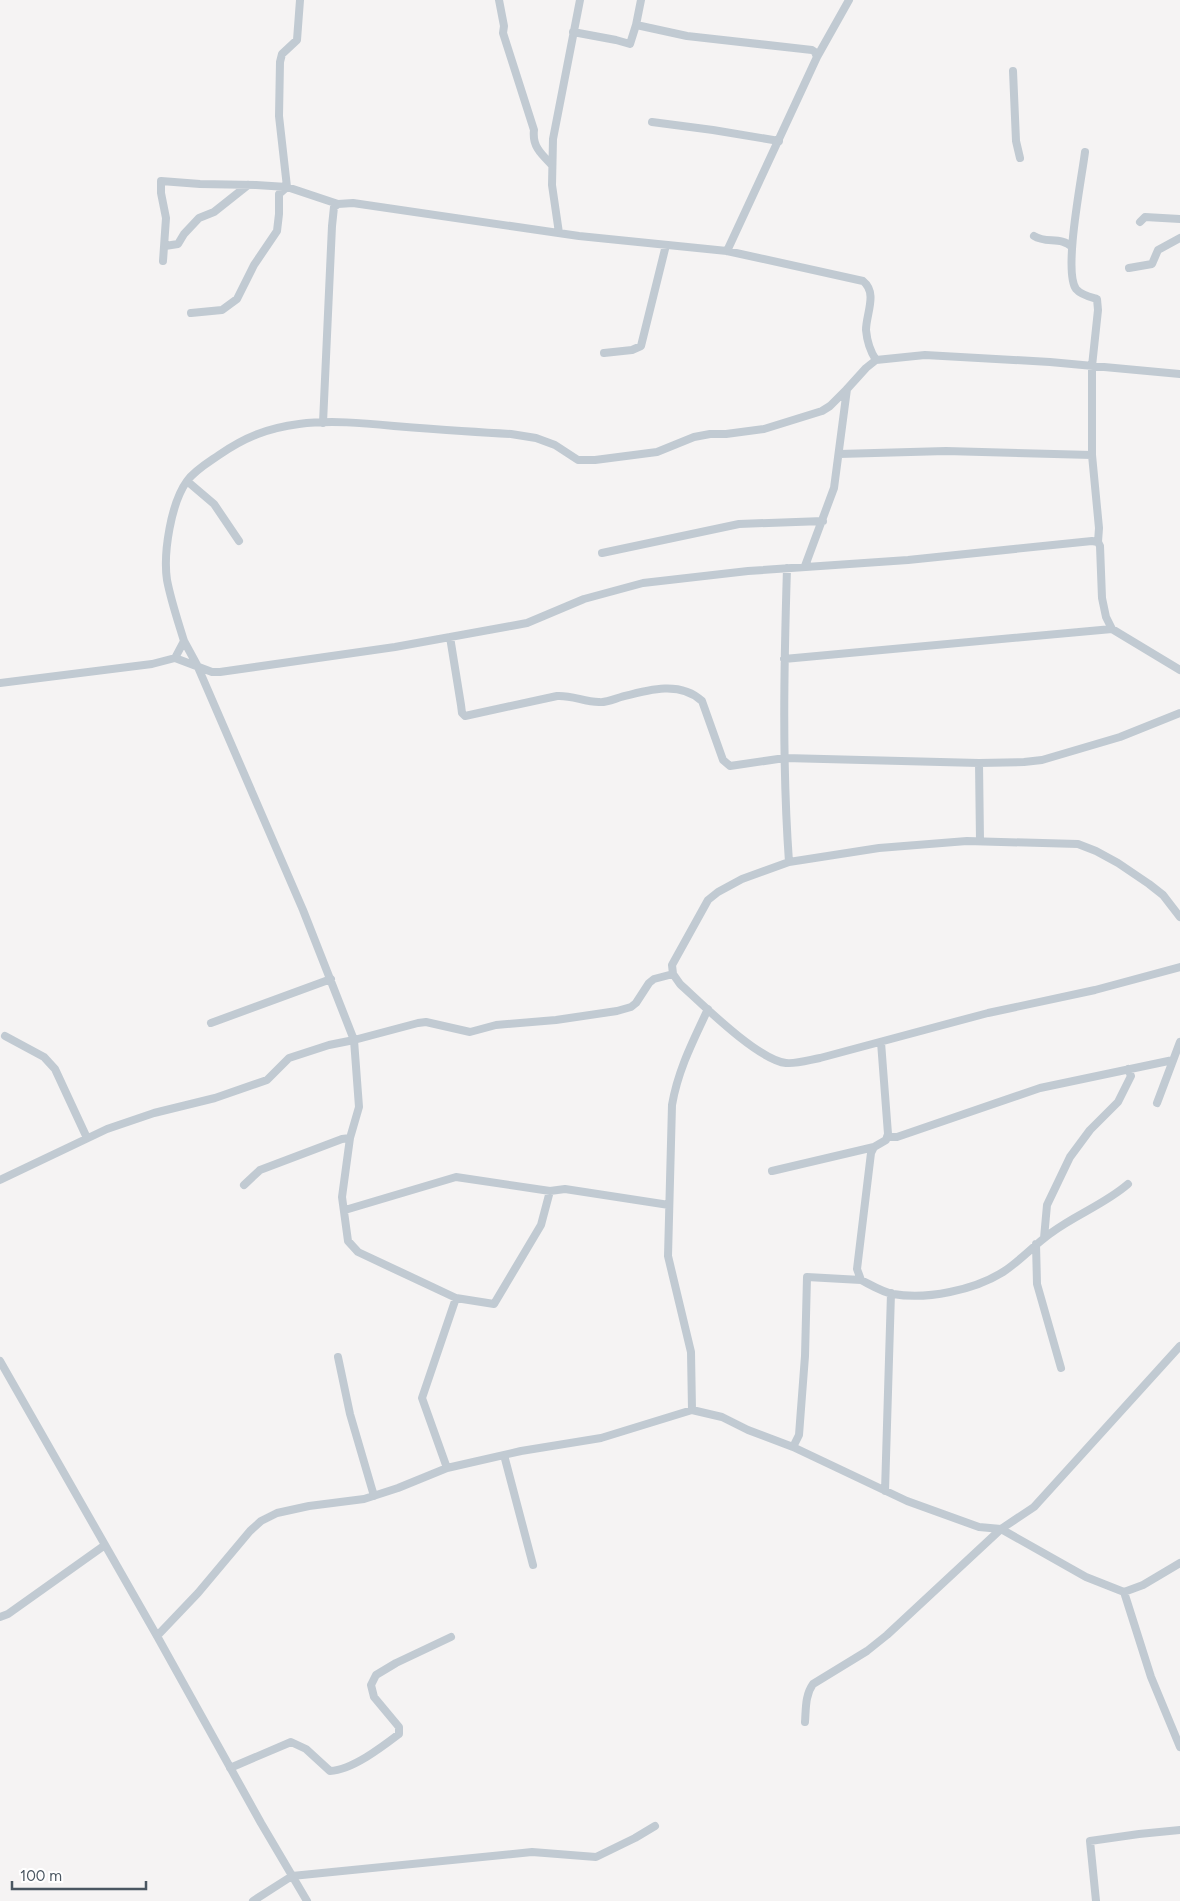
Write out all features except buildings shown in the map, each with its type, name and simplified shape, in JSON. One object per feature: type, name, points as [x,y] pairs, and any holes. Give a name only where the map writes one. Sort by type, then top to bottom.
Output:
[{"type":"street","points":[[286,187],[279,116],[280,62],[282,54],[297,40],[300,0]]},
{"type":"street","points":[[499,0],[504,26],[503,33],[534,130],[532,140],[539,152],[552,165]]},
{"type":"street","points":[[559,233],[552,186],[553,139],[566,76],[566,64],[580,0]]},
{"type":"street","points":[[573,32],[630,44],[641,0]]},
{"type":"street","points":[[727,251],[817,57],[849,0]]},
{"type":"street","points":[[636,25],[687,36],[812,50],[817,57]]},
{"type":"street","points":[[1013,71],[1016,142],[1020,158]]},
{"type":"street","points":[[652,122],[779,141]]},
{"type":"street","points":[[1085,152],[1072,247],[1072,276],[1076,289],[1096,299],[1098,310],[1092,366],[1092,456],[1099,528],[1098,542],[1102,562],[1102,598],[1106,617],[1112,629],[1180,670]]},
{"type":"street","points":[[163,261],[166,218],[161,193],[161,181],[286,187],[338,204],[353,203],[559,233],[727,251],[863,281],[868,285],[870,292],[866,329],[870,349],[876,360]]},
{"type":"street","points":[[165,246],[178,244],[184,234],[199,218],[214,212],[248,185]]},
{"type":"street","points":[[191,313],[222,310],[238,299],[254,264],[277,231],[279,194],[286,187]]},
{"type":"street","points":[[323,423],[332,226],[334,207],[338,204]]},
{"type":"street","points":[[1140,222],[1145,216],[1180,219]]},
{"type":"street","points":[[1034,236],[1038,239],[1068,242],[1072,247]]},
{"type":"street","points":[[1129,268],[1152,264],[1158,250],[1180,238]]},
{"type":"street","points":[[604,353],[632,350],[641,346],[666,245]]},
{"type":"street","points":[[550,1191],[541,1225],[494,1304],[456,1298],[358,1252],[348,1241],[342,1197],[350,1138],[359,1107],[354,1040],[303,910],[197,665],[184,642],[172,603],[167,578],[166,559],[172,517],[187,481],[205,464],[236,443],[264,430],[300,424],[356,423],[511,434],[536,438],[554,444],[578,460],[595,460],[657,452],[694,437],[764,429],[810,416],[830,406],[876,360],[924,355],[1180,374]]},
{"type":"street","points":[[805,566],[834,488],[847,389]]},
{"type":"street","points":[[839,454],[946,451],[1092,456]]},
{"type":"street","points":[[187,481],[214,504],[239,541]]},
{"type":"street","points":[[602,553],[739,524],[823,521]]},
{"type":"street","points":[[0,683],[152,664],[175,658],[212,672],[220,672],[395,647],[527,623],[584,600],[642,583],[805,566],[908,560],[1092,541],[1098,542]]},
{"type":"street","points":[[787,568],[784,659],[786,814],[789,862]]},
{"type":"street","points":[[784,659],[1112,629]]},
{"type":"street","points":[[450,637],[462,713],[465,716],[557,696],[570,696],[599,702],[653,688],[673,689],[691,693],[702,701],[726,764],[736,767],[785,758],[979,763],[1042,760],[1120,737],[1180,713]]},
{"type":"street","points":[[175,658],[184,642]]},
{"type":"street","points":[[979,763],[980,842]]},
{"type":"street","points":[[1180,917],[1163,895],[1118,863],[1078,844],[1063,842],[967,841],[879,848],[789,862],[742,879],[718,892],[708,900],[672,965],[673,974],[680,984],[739,1036],[767,1056],[785,1063],[806,1061],[988,1013],[1095,990],[1180,967]]},
{"type":"street","points":[[0,1180],[86,1138],[116,1126],[215,1098],[267,1080],[289,1058],[329,1045],[426,1022],[470,1032],[496,1025],[618,1012],[636,1003],[649,983],[673,974]]},
{"type":"street","points":[[211,1023],[331,979]]},
{"type":"street","points":[[692,1410],[691,1352],[668,1256],[672,1105],[684,1059],[708,1009]]},
{"type":"street","points":[[5,1036],[44,1057],[55,1069],[86,1138]]},
{"type":"street","points":[[881,1042],[887,1137]]},
{"type":"street","points":[[1157,1102],[1180,1042]]},
{"type":"street","points":[[772,1172],[874,1147],[887,1137],[897,1137],[1040,1088],[1173,1060]]},
{"type":"street","points":[[1044,1238],[1047,1205],[1070,1157],[1090,1130],[1118,1102],[1131,1076],[1128,1069]]},
{"type":"street","points":[[244,1184],[260,1170],[342,1138],[350,1138]]},
{"type":"street","points":[[861,1280],[857,1268],[871,1153],[874,1147]]},
{"type":"street","points":[[345,1210],[456,1177],[550,1191],[565,1189],[670,1205]]},
{"type":"street","points":[[793,1447],[799,1435],[805,1356],[807,1277],[861,1280],[891,1294],[907,1295],[962,1290],[984,1283],[1004,1271],[1044,1238],[1118,1193],[1128,1184]]},
{"type":"street","points":[[1036,1244],[1037,1284],[1061,1368]]},
{"type":"street","points":[[885,1491],[891,1294]]},
{"type":"street","points":[[447,1468],[422,1398],[456,1298]]},
{"type":"street","points":[[805,1722],[807,1698],[812,1684],[867,1651],[887,1635],[1001,1529],[1034,1506],[1180,1346]]},
{"type":"street","points":[[338,1357],[350,1414],[374,1496]]},
{"type":"street","points":[[0,1361],[307,1901]]},
{"type":"street","points":[[157,1636],[198,1593],[250,1531],[261,1521],[277,1513],[294,1508],[345,1502],[374,1496],[447,1468],[504,1455],[601,1438],[692,1410],[722,1417],[748,1430],[793,1447],[907,1501],[979,1527],[996,1527],[1001,1529],[1086,1576],[1124,1592],[1143,1585],[1180,1563]]},
{"type":"street","points":[[504,1455],[533,1565]]},
{"type":"street","points":[[0,1618],[105,1545]]},
{"type":"street","points":[[1124,1592],[1151,1678],[1180,1747]]},
{"type":"street","points":[[230,1768],[291,1742],[306,1749],[330,1771],[347,1766],[384,1746],[399,1734],[399,1727],[374,1697],[371,1685],[376,1675],[396,1663],[451,1637]]},
{"type":"street","points":[[254,1901],[292,1876],[532,1852],[596,1857],[655,1826]]},
{"type":"street","points":[[1096,1901],[1090,1842],[1180,1830]]}]
